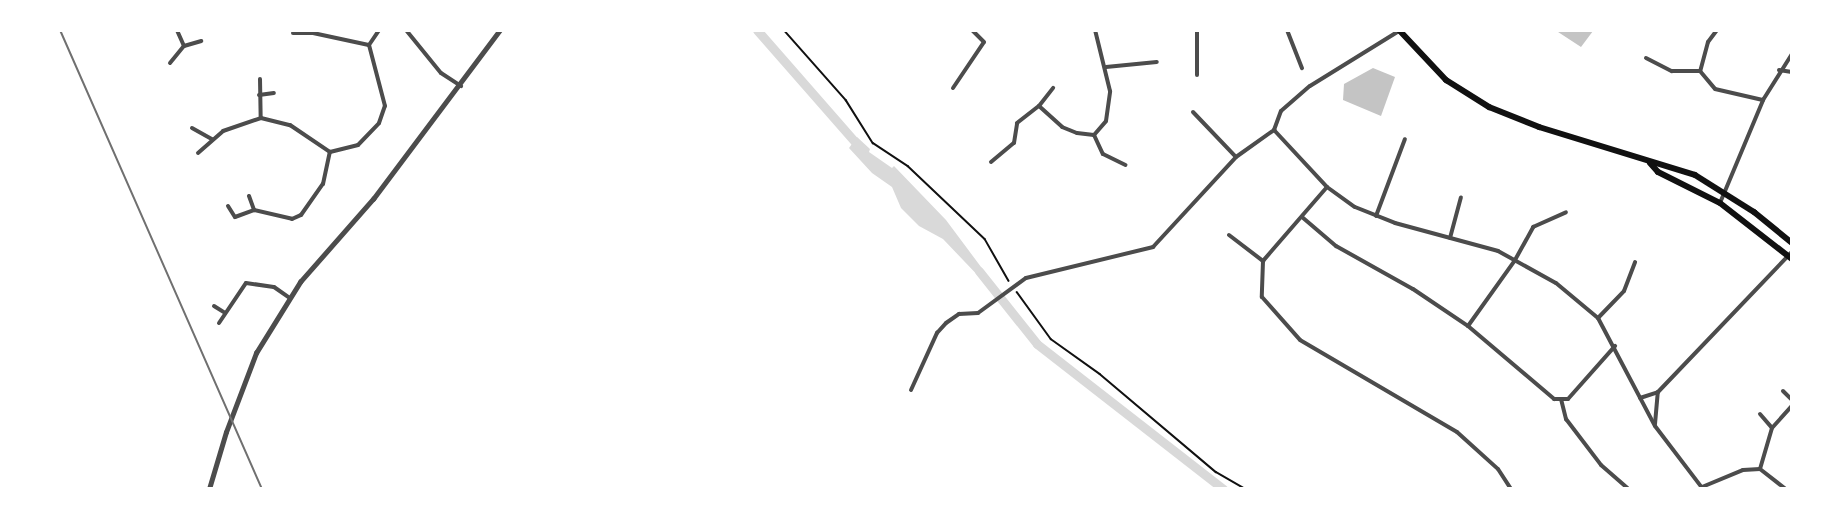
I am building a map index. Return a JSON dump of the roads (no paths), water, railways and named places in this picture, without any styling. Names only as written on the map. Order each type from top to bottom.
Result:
[{"type":"highway","points":[[1399,30],[1446,80],[1490,107],[1650,163],[1674,167],[1726,193],[1792,243]]},
{"type":"highway","points":[[1650,163],[1658,172],[1720,202],[1791,255]]},
{"type":"street","points":[[177,30],[184,46]]},
{"type":"street","points":[[198,153],[223,131],[261,118],[290,125],[330,152],[358,145],[379,123],[385,106],[383,90],[372,66],[369,45],[380,30]]},
{"type":"street","points":[[406,30],[441,73],[461,86]]},
{"type":"street","points":[[209,489],[252,363],[290,298],[317,260],[373,199],[461,86],[500,30]]},
{"type":"street","points":[[953,88],[984,42],[972,30]]},
{"type":"street","points":[[1094,135],[1106,121],[1110,91],[1106,67],[1097,48],[1095,30]]},
{"type":"street","points":[[1197,30],[1197,75]]},
{"type":"street","points":[[1287,30],[1302,68]]},
{"type":"street","points":[[911,390],[937,333],[959,314],[978,313],[1026,278],[1153,247],[1236,157],[1274,130],[1281,111],[1310,86],[1399,30]]},
{"type":"street","points":[[1700,71],[1708,42],[1717,30]]},
{"type":"street","points":[[293,33],[314,31],[369,45]]},
{"type":"street","points":[[170,63],[184,46],[201,41]]},
{"type":"street","points":[[1720,202],[1726,193],[1763,100],[1779,70],[1792,54]]},
{"type":"street","points":[[1646,58],[1672,71],[1700,71]]},
{"type":"street","points":[[1106,67],[1157,62]]},
{"type":"street","points":[[1779,70],[1792,72]]},
{"type":"street","points":[[1700,71],[1715,90],[1763,100]]},
{"type":"street","points":[[260,79],[261,118]]},
{"type":"street","points":[[991,162],[1014,143],[1017,123],[1039,106],[1053,88]]},
{"type":"street","points":[[259,95],[274,93]]},
{"type":"street","points":[[1039,106],[1062,128],[1094,135]]},
{"type":"street","points":[[1194,112],[1236,157]]},
{"type":"street","points":[[192,128],[212,139]]},
{"type":"street","points":[[1274,130],[1327,187],[1355,207],[1376,216],[1498,251],[1556,284],[1598,318],[1615,346],[1654,426],[1702,488],[1743,470],[1760,469],[1786,489]]},
{"type":"street","points":[[1094,135],[1103,154],[1126,165]]},
{"type":"street","points":[[1376,216],[1405,139]]},
{"type":"street","points":[[228,206],[235,217],[254,210],[292,219],[301,215],[323,183],[330,152]]},
{"type":"street","points":[[1327,187],[1263,261],[1262,297],[1300,340],[1457,432],[1498,469],[1511,489]]},
{"type":"street","points":[[249,196],[254,210]]},
{"type":"street","points":[[1450,238],[1461,197]]},
{"type":"street","points":[[1468,326],[1515,260],[1533,227],[1566,212]]},
{"type":"street","points":[[1302,217],[1336,246],[1413,289],[1468,326],[1554,399],[1568,399],[1615,346]]},
{"type":"street","points":[[1229,235],[1263,261]]},
{"type":"street","points":[[1640,398],[1658,392],[1791,255]]},
{"type":"street","points":[[1598,318],[1624,291],[1635,262]]},
{"type":"street","points":[[219,323],[246,283],[274,287],[290,298]]},
{"type":"street","points":[[214,306],[225,313]]},
{"type":"street","points":[[1784,391],[1792,400]]},
{"type":"street","points":[[1654,426],[1658,392]]},
{"type":"street","points":[[1561,399],[1573,428],[1601,465],[1627,488]]},
{"type":"street","points":[[1760,469],[1772,428],[1792,406]]},
{"type":"street","points":[[1760,414],[1772,428]]},
{"type":"waterway","points":[[757,30],[862,150]]},
{"type":"waterway","points":[[979,271],[1037,344],[1223,489]]},
{"type":"railway","points":[[60,30],[262,489]]}]
